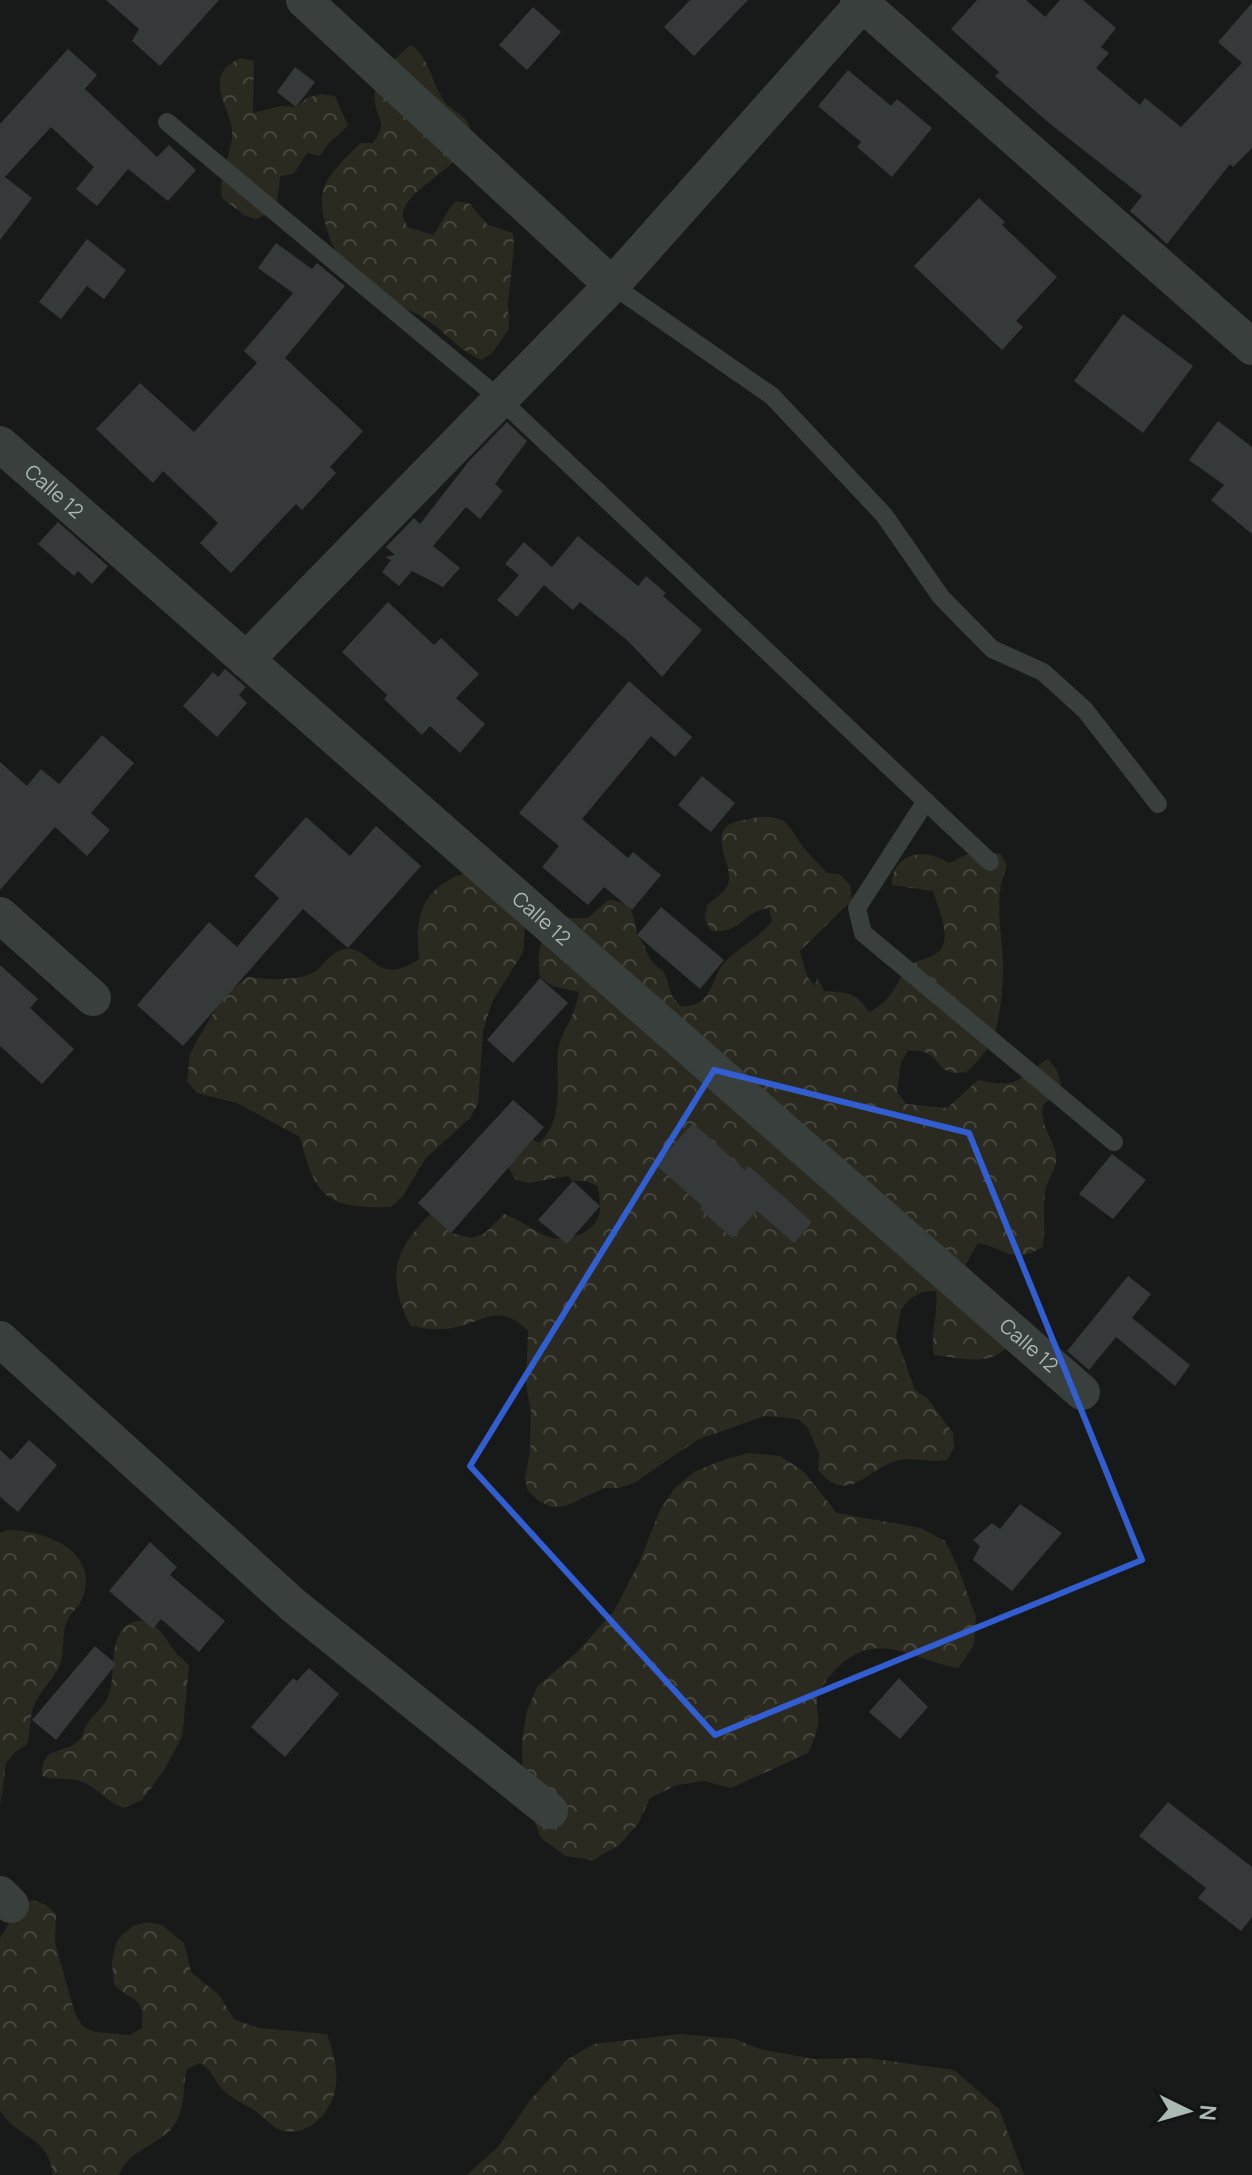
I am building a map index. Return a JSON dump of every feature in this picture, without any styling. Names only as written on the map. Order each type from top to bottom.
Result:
[{"type":"street","points":[[304,0],[612,285]]},
{"type":"street","points":[[246,660],[612,285],[863,1],[1252,347]]},
{"type":"street","name":"Calle 12","points":[[0,444],[1082,1392]]},
{"type":"street","points":[[0,915],[93,998]]},
{"type":"street","points":[[0,1339],[293,1605],[550,1811]]},
{"type":"lane","points":[[167,122],[500,399],[990,862]]},
{"type":"lane","points":[[612,285],[772,396],[884,515],[941,597],[992,649],[1043,672],[1085,710],[1158,804]]},
{"type":"lane","points":[[926,801],[857,908],[863,933],[1114,1142]]},
{"type":"highlighted area","points":[[714,1070],[969,1133],[1142,1560],[715,1735],[470,1466]]},
{"type":"green space","points":[[411,45],[426,62],[445,102],[468,123],[470,136],[465,149],[454,161],[406,204],[403,215],[407,227],[433,235],[456,201],[470,204],[488,225],[513,233],[509,329],[493,352],[482,360],[420,316],[357,283],[340,260],[327,231],[322,203],[325,185],[360,143],[373,143],[378,136],[381,122],[375,102],[377,86],[392,63]]},
{"type":"green space","points":[[240,58],[254,61],[253,113],[281,106],[296,107],[307,98],[321,94],[335,96],[348,126],[320,156],[307,153],[293,174],[280,176],[277,203],[269,213],[256,219],[244,215],[222,198],[222,178],[231,146],[232,129],[220,80],[224,70]]},
{"type":"green space","points":[[757,817],[785,822],[827,873],[840,874],[850,885],[852,900],[800,951],[807,976],[815,986],[817,977],[824,991],[850,994],[860,1000],[869,1012],[884,1002],[911,965],[934,955],[944,942],[944,925],[933,891],[892,885],[898,865],[904,859],[920,854],[949,863],[972,852],[1001,854],[1007,866],[999,903],[1003,982],[993,1038],[967,1072],[947,1071],[928,1053],[908,1051],[901,1062],[897,1092],[906,1104],[947,1108],[978,1080],[1010,1083],[1048,1059],[1057,1070],[1061,1084],[1055,1096],[1043,1104],[1043,1120],[1056,1157],[1045,1192],[1042,1248],[1015,1255],[978,1243],[965,1266],[1012,1340],[997,1355],[978,1360],[934,1355],[936,1291],[923,1292],[911,1298],[901,1309],[896,1337],[915,1390],[927,1398],[953,1433],[954,1448],[947,1460],[896,1461],[857,1482],[838,1485],[818,1470],[819,1454],[808,1428],[798,1419],[765,1416],[697,1440],[634,1483],[619,1488],[604,1488],[566,1506],[552,1507],[528,1491],[525,1478],[530,1451],[531,1412],[526,1385],[528,1331],[502,1316],[445,1329],[411,1326],[398,1292],[399,1258],[411,1236],[438,1209],[448,1218],[451,1233],[472,1238],[485,1233],[504,1214],[555,1239],[576,1236],[590,1229],[600,1210],[598,1186],[586,1181],[573,1181],[568,1176],[529,1183],[516,1180],[502,1158],[527,1136],[539,1143],[554,1121],[559,1046],[579,992],[552,986],[540,977],[541,944],[561,918],[588,918],[608,900],[623,903],[631,910],[637,935],[651,960],[667,978],[673,998],[682,1007],[698,1003],[708,994],[724,963],[772,921],[769,908],[721,931],[711,931],[705,919],[707,905],[729,881],[722,845],[725,829],[734,822]]},
{"type":"green space","points":[[462,874],[475,876],[526,914],[523,952],[492,1002],[483,1031],[478,1104],[470,1118],[425,1159],[403,1196],[391,1207],[338,1202],[319,1186],[300,1137],[237,1103],[197,1093],[187,1081],[190,1054],[224,995],[248,977],[302,977],[316,971],[333,955],[346,949],[355,950],[376,964],[393,970],[419,959],[418,931],[423,907],[437,888]]},
{"type":"green space","points":[[749,1453],[780,1456],[803,1471],[837,1513],[921,1528],[945,1541],[976,1617],[974,1645],[958,1668],[881,1648],[852,1656],[834,1671],[820,1691],[817,1727],[808,1753],[731,1788],[704,1781],[676,1785],[650,1798],[638,1824],[619,1845],[593,1860],[566,1856],[541,1838],[523,1791],[522,1738],[527,1711],[537,1687],[577,1652],[614,1611],[639,1563],[660,1510],[674,1489],[694,1472]]},
{"type":"green space","points":[[7,1530],[37,1534],[66,1546],[84,1568],[86,1582],[81,1602],[69,1616],[66,1625],[59,1667],[33,1708],[27,1744],[6,1763],[0,1806],[0,1533]]},
{"type":"green space","points":[[142,1621],[158,1629],[189,1666],[182,1737],[164,1770],[142,1800],[123,1808],[80,1781],[42,1776],[43,1766],[49,1755],[79,1740],[87,1724],[104,1704],[111,1687],[117,1640],[122,1630]]},
{"type":"green space","points":[[33,1900],[46,1905],[56,1914],[55,1943],[75,2014],[83,2027],[95,2032],[130,2035],[142,2028],[139,2004],[114,1984],[112,1963],[116,1943],[133,1926],[148,1922],[162,1925],[184,1943],[191,1972],[219,1995],[234,2019],[258,2028],[327,2034],[335,2064],[336,2083],[326,2111],[316,2122],[302,2130],[280,2130],[226,2093],[207,2068],[199,2063],[186,2070],[177,2120],[164,2135],[131,2158],[119,2175],[53,2175],[45,2152],[14,2127],[0,2110],[0,1938],[20,1905]]},
{"type":"green space","points":[[680,2034],[735,2039],[760,2049],[813,2059],[868,2058],[954,2070],[999,2109],[1024,2175],[467,2175],[498,2147],[531,2099],[568,2059],[594,2044]]},
{"type":"building","points":[[106,0],[219,0],[160,66],[132,41],[139,29]]},
{"type":"building","points":[[690,0],[748,0],[694,56],[664,27]]},
{"type":"building","points":[[977,0],[1026,0],[1045,17],[1060,0],[1083,0],[1116,28],[1101,47],[1109,53],[1096,68],[1140,105],[1145,98],[1181,127],[1242,63],[1218,42],[1252,3],[1252,148],[1233,167],[1230,164],[1167,244],[1130,211],[1142,196],[995,76],[999,72],[951,29]]},
{"type":"building","points":[[533,7],[561,32],[527,70],[499,45]]},
{"type":"building","points":[[68,49],[97,75],[85,89],[157,157],[169,145],[196,170],[168,201],[128,169],[97,206],[76,189],[94,167],[51,127],[5,177],[32,198],[0,240],[0,124]]},
{"type":"building","points":[[295,67],[315,82],[296,107],[277,92]]},
{"type":"building","points":[[848,70],[891,106],[897,99],[932,128],[892,177],[857,147],[861,142],[818,106]]},
{"type":"building","points":[[979,198],[1005,222],[1002,225],[1057,277],[1016,321],[1023,327],[1002,350],[914,266]]},
{"type":"building","points":[[87,239],[126,270],[104,299],[87,286],[61,319],[39,302]]},
{"type":"building","points":[[276,243],[312,269],[317,263],[345,286],[285,358],[363,431],[330,467],[336,473],[302,510],[296,504],[231,573],[200,543],[218,523],[163,471],[153,483],[96,429],[140,383],[194,432],[257,363],[244,351],[293,293],[258,268]]},
{"type":"building","points":[[1123,314],[1193,366],[1143,433],[1074,381]]},
{"type":"building","points":[[1218,421],[1252,447],[1252,534],[1211,500],[1224,485],[1189,460]]},
{"type":"building","points":[[507,422],[527,441],[495,484],[503,491],[480,519],[466,507],[433,546],[460,568],[443,587],[412,571],[399,586],[382,572],[391,560],[385,557],[395,555],[386,547],[414,518],[420,524],[469,461]]},
{"type":"building","points":[[58,522],[108,566],[92,584],[78,571],[74,576],[38,544]]},
{"type":"building","points":[[578,536],[638,586],[646,576],[666,593],[663,596],[702,630],[662,677],[628,641],[580,602],[573,610],[544,585],[517,617],[497,600],[519,575],[505,564],[524,542],[552,567]]},
{"type":"building","points":[[388,602],[434,645],[441,638],[479,674],[456,698],[485,724],[460,753],[430,726],[422,735],[384,699],[387,695],[342,652]]},
{"type":"building","points":[[225,669],[246,687],[239,695],[247,703],[217,737],[183,706],[213,672],[218,677]]},
{"type":"building","points":[[629,681],[692,737],[675,757],[651,736],[582,819],[628,858],[633,852],[661,875],[632,910],[604,887],[588,905],[542,867],[559,846],[519,813]]},
{"type":"building","points":[[102,735],[134,763],[91,813],[110,830],[87,856],[55,827],[0,890],[0,762],[27,786],[41,769],[59,784]]},
{"type":"building","points":[[702,776],[735,803],[711,832],[678,805]]},
{"type":"building","points":[[306,817],[350,856],[376,826],[421,866],[348,948],[303,909],[183,1046],[137,1005],[209,922],[237,947],[279,898],[254,876]]},
{"type":"building","points":[[661,907],[724,960],[700,989],[637,935]]},
{"type":"building","points":[[0,965],[38,999],[30,1008],[74,1049],[42,1084],[0,1046]]},
{"type":"building","points":[[540,978],[568,1003],[513,1063],[487,1040]]},
{"type":"building","points":[[513,1100],[544,1127],[451,1233],[418,1203]]},
{"type":"building","points":[[693,1123],[745,1170],[749,1166],[812,1222],[794,1243],[757,1211],[732,1238],[656,1165]]},
{"type":"building","points":[[1112,1154],[1146,1180],[1113,1219],[1079,1194]]},
{"type":"building","points":[[573,1181],[600,1206],[567,1244],[538,1220]]},
{"type":"building","points":[[1128,1276],[1151,1294],[1132,1318],[1190,1365],[1175,1386],[1116,1337],[1089,1370],[1067,1351]]},
{"type":"building","points":[[29,1440],[57,1465],[18,1512],[0,1497],[0,1450],[11,1460]]},
{"type":"building","points":[[1020,1504],[1062,1533],[1012,1591],[973,1560],[980,1546],[973,1540],[992,1523],[1000,1529]]},
{"type":"building","points":[[150,1542],[177,1567],[170,1575],[225,1621],[199,1652],[161,1619],[153,1629],[109,1591]]},
{"type":"building","points":[[95,1646],[116,1664],[56,1740],[32,1720]]},
{"type":"building","points":[[309,1668],[339,1694],[285,1757],[251,1727],[293,1678],[297,1681]]},
{"type":"building","points":[[899,1678],[928,1707],[900,1739],[869,1712]]},
{"type":"building","points":[[1168,1802],[1252,1867],[1252,1917],[1241,1931],[1198,1898],[1206,1888],[1139,1836]]}]
